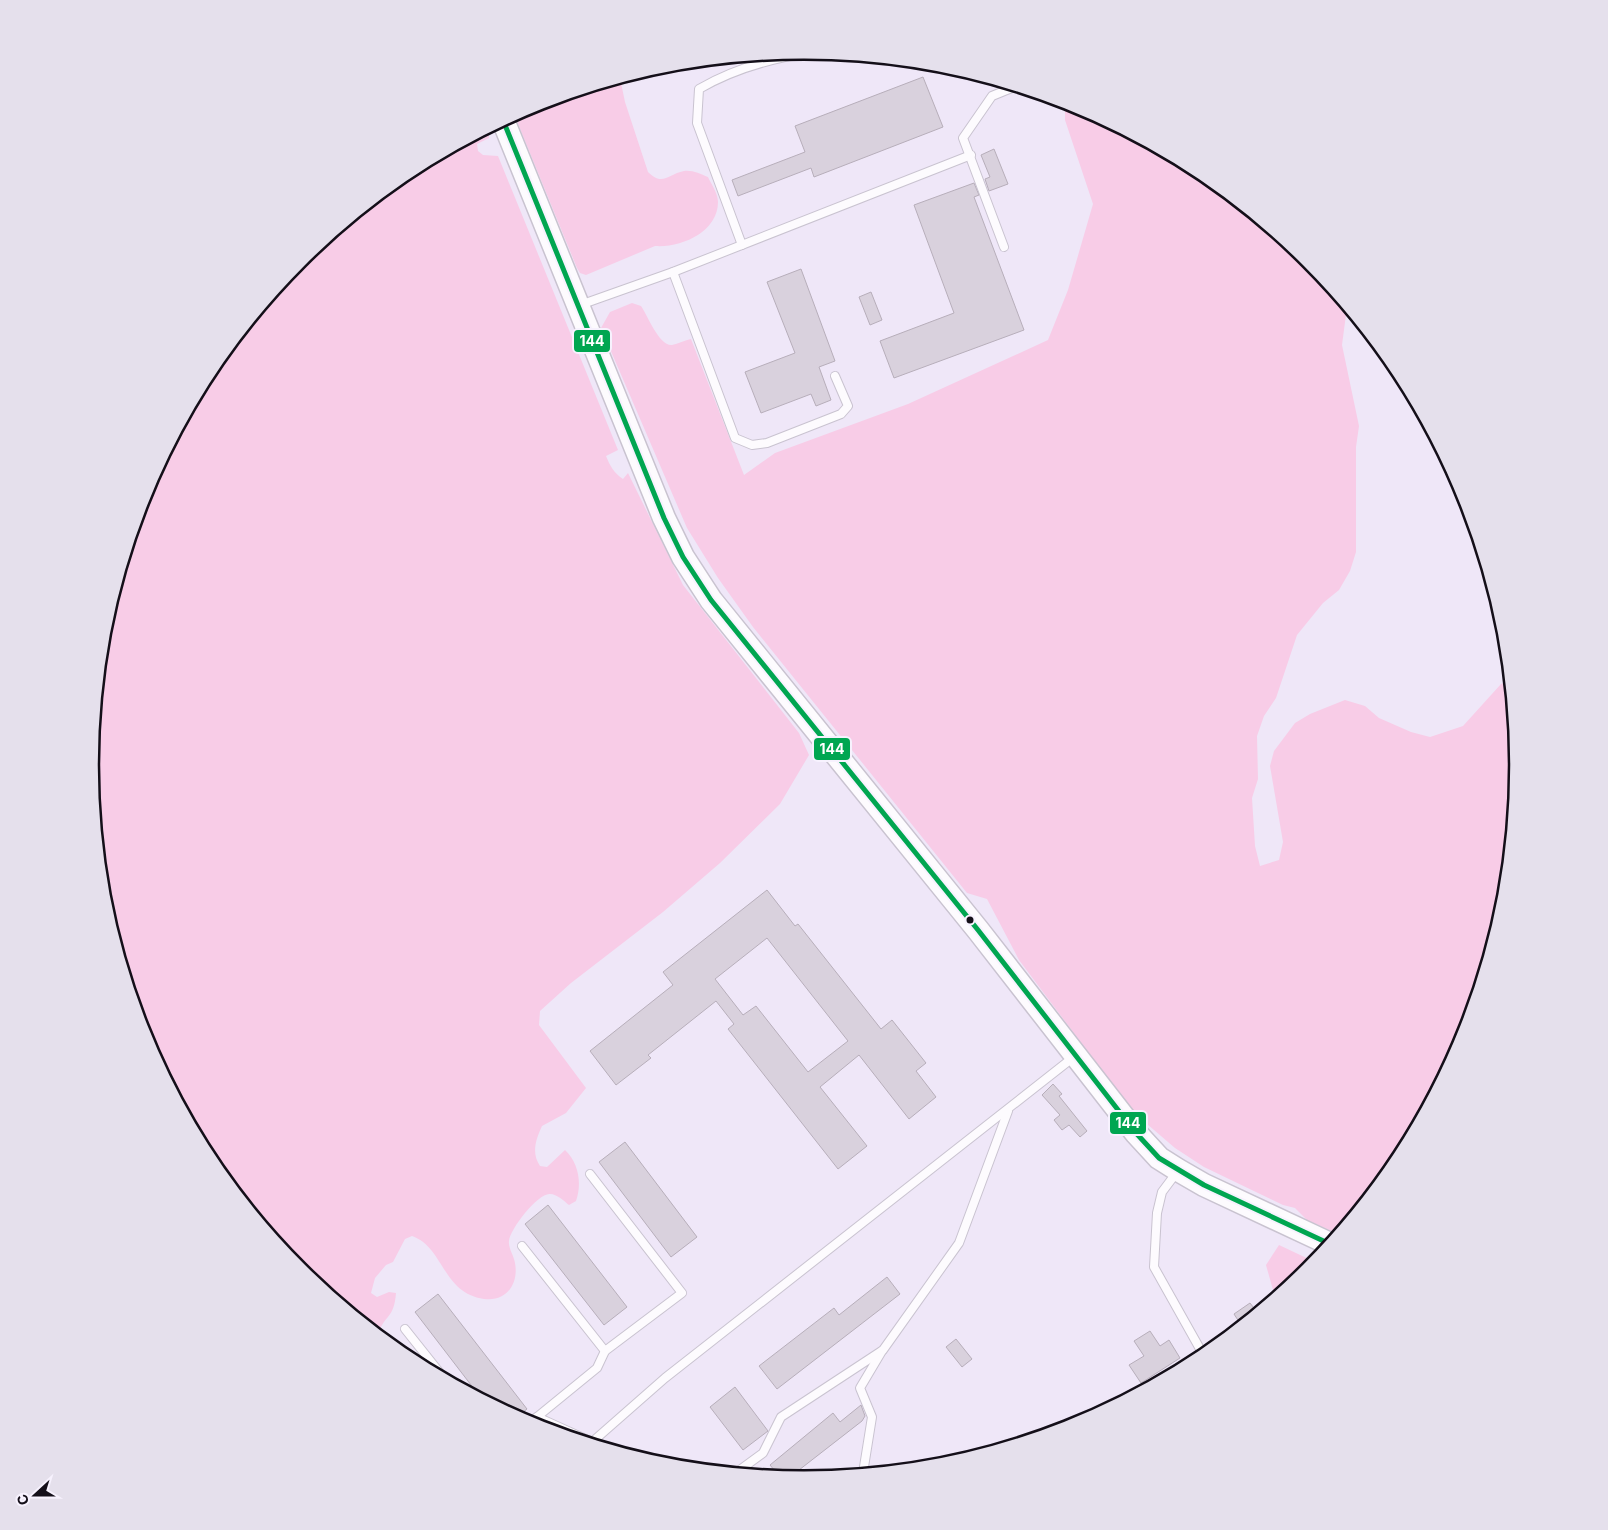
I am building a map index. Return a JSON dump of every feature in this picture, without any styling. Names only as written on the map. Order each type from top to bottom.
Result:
[{"type":"main road","points":[[506,127],[664,518],[683,557],[711,600],[1076,1055],[1136,1133],[1159,1158],[1204,1185],[1324,1241]]},
{"type":"lane","points":[[742,245],[697,122],[699,89],[722,75],[760,62]]},
{"type":"lane","points":[[1004,247],[971,155],[963,138],[992,96],[1006,90]]},
{"type":"lane","points":[[578,305],[673,272],[971,155]]},
{"type":"lane","points":[[673,272],[734,438],[752,445],[768,443],[841,414],[848,406],[835,376]]},
{"type":"lane","points":[[595,1438],[665,1378],[1076,1055]]},
{"type":"lane","points":[[863,1467],[872,1417],[860,1388],[883,1350],[959,1243],[1009,1109]]},
{"type":"lane","points":[[1178,1170],[1162,1192],[1157,1213],[1154,1267],[1200,1348]]},
{"type":"lane","points":[[545,1420],[538,1417],[597,1368],[605,1351],[682,1292],[590,1174]]},
{"type":"lane","points":[[522,1246],[605,1351]]},
{"type":"lane","points":[[405,1329],[433,1365]]},
{"type":"lane","points":[[744,1467],[763,1453],[781,1417],[883,1350]]},
{"type":"shaded area","points":[[621,84],[625,102],[648,172],[658,179],[684,171],[696,172],[708,177],[718,199],[716,213],[712,222],[705,230],[686,241],[665,246],[655,246],[586,275],[580,273],[517,122],[577,97]]},
{"type":"shaded area","points":[[1065,110],[1116,133],[1156,154],[1196,179],[1269,235],[1303,266],[1346,315],[1342,345],[1359,426],[1356,447],[1356,552],[1350,571],[1339,590],[1323,603],[1297,635],[1276,698],[1264,716],[1257,736],[1258,779],[1252,798],[1255,846],[1260,866],[1279,860],[1283,842],[1270,766],[1274,751],[1295,723],[1310,714],[1345,700],[1365,706],[1379,718],[1411,732],[1430,737],[1463,726],[1504,683],[1509,765],[1503,857],[1485,947],[1472,992],[1436,1077],[1415,1118],[1390,1157],[1333,1232],[1307,1220],[1295,1208],[1283,1205],[1204,1167],[1175,1148],[1133,1112],[1019,960],[987,899],[967,893],[753,627],[718,578],[687,528],[601,328],[610,312],[632,303],[641,306],[658,336],[667,344],[672,345],[691,339],[744,475],[775,453],[908,404],[1048,340],[1068,290],[1093,204],[1065,120]]},
{"type":"shaded area","points":[[489,135],[489,138],[477,144],[478,151],[483,155],[498,156],[618,450],[606,456],[609,463],[623,479],[628,473],[683,585],[799,733],[809,755],[780,804],[720,863],[663,912],[571,983],[540,1011],[539,1025],[586,1088],[566,1113],[542,1126],[536,1141],[535,1151],[540,1166],[547,1167],[565,1150],[570,1155],[576,1167],[579,1181],[576,1201],[569,1205],[558,1196],[553,1194],[545,1195],[525,1213],[514,1228],[509,1241],[516,1271],[515,1278],[509,1290],[499,1298],[484,1299],[470,1295],[451,1279],[431,1250],[423,1242],[412,1236],[405,1239],[393,1262],[386,1265],[375,1278],[371,1293],[377,1297],[389,1292],[396,1293],[393,1308],[381,1328],[339,1295],[305,1264],[245,1194],[218,1157],[193,1117],[153,1035],[136,992],[123,947],[105,857],[99,765],[105,673],[123,583],[136,538],[172,453],[193,412],[218,373],[274,300],[305,266],[339,235],[412,179],[452,154]]},
{"type":"shaded area","points":[[1279,1245],[1308,1259],[1273,1291],[1266,1265]]},
{"type":"building","points":[[923,77],[943,127],[814,177],[811,168],[738,196],[732,180],[805,152],[795,126]]},
{"type":"building","points":[[994,149],[1008,184],[989,191],[985,179],[990,177],[981,155]]},
{"type":"building","points":[[974,183],[979,195],[974,197],[1024,330],[894,378],[880,341],[954,313],[914,205]]},
{"type":"building","points":[[801,269],[835,361],[819,367],[831,400],[816,406],[811,394],[761,413],[745,372],[795,353],[767,282]]},
{"type":"building","points":[[871,292],[882,320],[870,325],[859,297]]},
{"type":"building","points":[[767,890],[795,926],[798,924],[881,1029],[892,1020],[926,1063],[916,1071],[936,1097],[909,1119],[859,1055],[820,1087],[867,1146],[838,1169],[728,1029],[734,1024],[716,1001],[648,1055],[651,1058],[616,1085],[590,1051],[673,985],[663,972]],"holes":[[[767,938],[848,1041],[808,1072],[756,1006],[743,1015],[715,979]]]},
{"type":"building","points":[[1053,1084],[1062,1094],[1059,1096],[1087,1131],[1080,1137],[1069,1125],[1062,1130],[1054,1120],[1060,1115],[1042,1095]]},
{"type":"building","points":[[625,1142],[697,1237],[671,1257],[599,1162]]},
{"type":"building","points":[[548,1205],[627,1307],[604,1325],[525,1224]]},
{"type":"building","points":[[887,1277],[900,1294],[777,1389],[759,1366],[834,1308],[839,1315]]},
{"type":"building","points":[[438,1294],[527,1409],[524,1411],[473,1387],[415,1312]]},
{"type":"building","points":[[1250,1303],[1253,1307],[1238,1320],[1234,1314]]},
{"type":"building","points":[[1150,1331],[1160,1346],[1169,1340],[1180,1358],[1141,1383],[1129,1365],[1144,1356],[1134,1341]]},
{"type":"building","points":[[956,1339],[972,1359],[962,1367],[946,1347]]},
{"type":"building","points":[[735,1387],[768,1431],[743,1450],[710,1407]]},
{"type":"building","points":[[861,1405],[865,1416],[862,1421],[799,1470],[773,1469],[770,1465],[833,1413],[840,1422]]},
{"type":"transit line","name":"144","points":[[506,127],[664,518],[683,557],[711,600],[978,930],[1136,1133],[1159,1158],[1204,1185],[1324,1241]]}]
